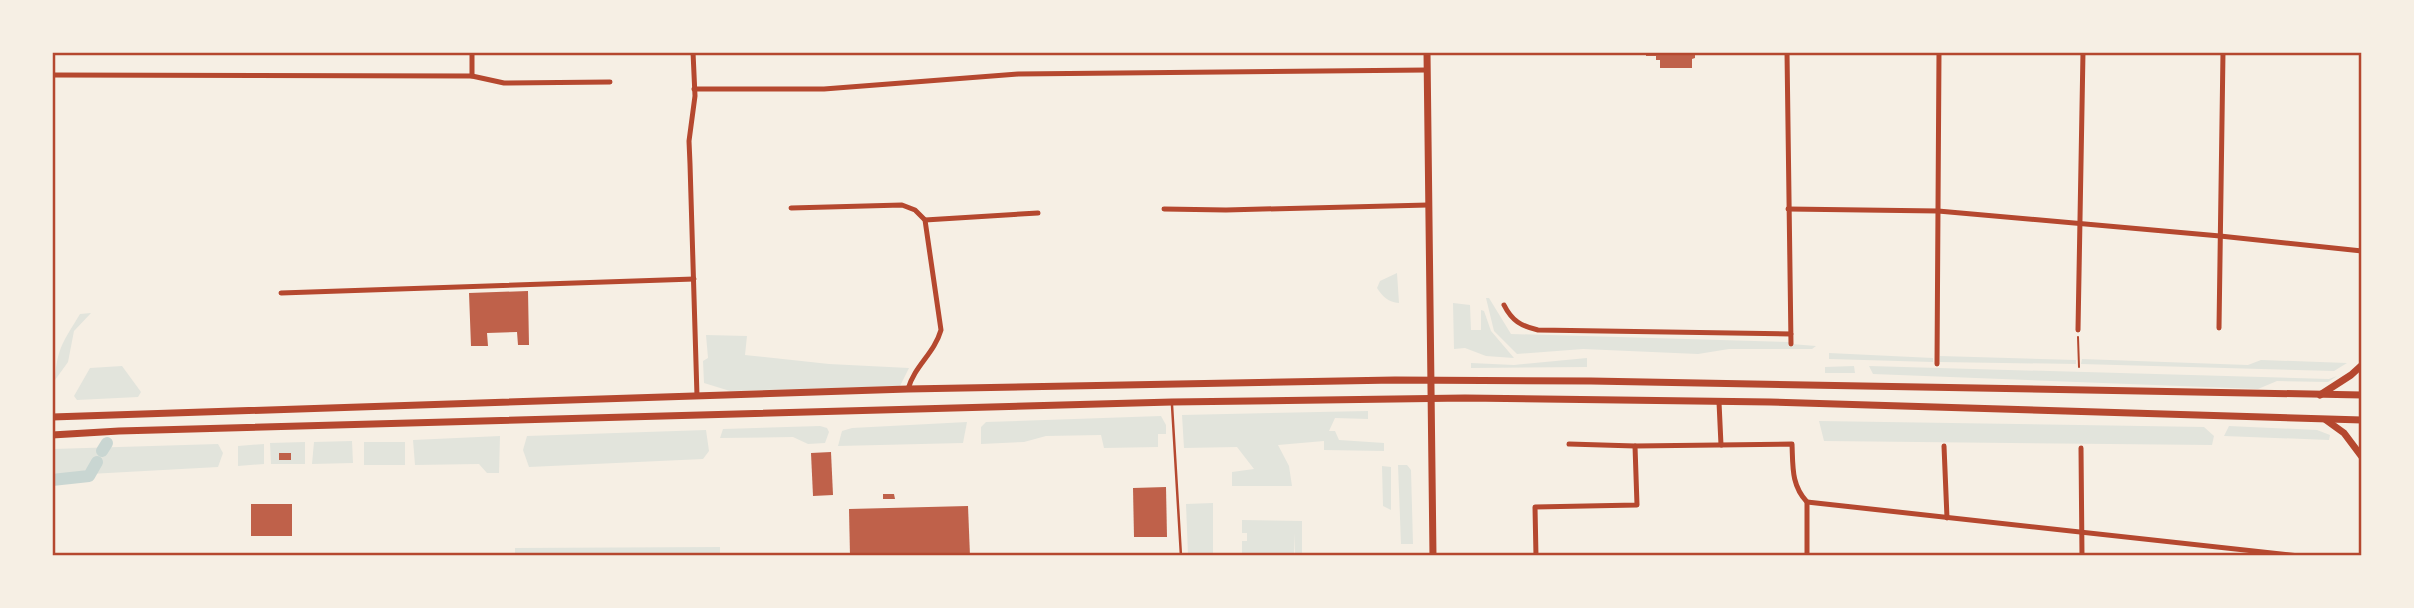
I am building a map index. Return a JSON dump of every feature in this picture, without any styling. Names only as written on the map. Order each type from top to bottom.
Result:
[{"type":"main road","points":[[1427,52],[1433,555]]},
{"type":"main road","points":[[2320,395],[2351,375],[2361,365]]},
{"type":"main road","points":[[52,417],[908,389],[1430,379],[2361,395]]},
{"type":"main road","points":[[52,435],[1172,402],[1430,399],[1719,402],[2361,421]]},
{"type":"main road","points":[[2325,420],[2354,443],[2361,457]]},
{"type":"street","points":[[472,52],[472,76]]},
{"type":"street","points":[[694,52],[690,153],[697,396]]},
{"type":"street","points":[[1787,52],[1791,344]]},
{"type":"street","points":[[1937,364],[1939,52]]},
{"type":"street","points":[[2078,330],[2083,52]]},
{"type":"street","points":[[2219,328],[2223,52]]},
{"type":"street","points":[[694,89],[824,89],[1018,74],[1427,70]]},
{"type":"street","points":[[52,75],[472,76],[504,83],[610,82]]},
{"type":"street","points":[[791,208],[902,205],[915,210],[925,220],[940,330],[937,345],[912,375],[908,389]]},
{"type":"street","points":[[1164,209],[1428,205]]},
{"type":"street","points":[[1788,209],[1938,211],[2361,251]]},
{"type":"street","points":[[925,220],[1038,213]]},
{"type":"street","points":[[281,293],[694,279]]},
{"type":"street","points":[[1504,305],[1510,317],[1517,323],[1538,330],[1791,334]]},
{"type":"street","points":[[1719,402],[1721,445]]},
{"type":"street","points":[[1569,444],[1792,444],[1794,479],[1800,494],[1807,502],[1807,555]]},
{"type":"street","points":[[1536,555],[1535,507],[1637,505],[1635,446]]},
{"type":"street","points":[[1944,446],[1947,518]]},
{"type":"street","points":[[2081,448],[2082,555]]},
{"type":"street","points":[[1807,502],[2082,534],[2299,555]]},
{"type":"lane","points":[[1172,402],[1181,555]]},
{"type":"path","points":[[2078,330],[2079,367]]},
{"type":"shaded area","points":[[1397,273],[1399,303],[1386,298],[1377,288],[1380,281]]},
{"type":"shaded area","points":[[1486,298],[1489,298],[1511,334],[1791,342],[1816,346],[1812,349],[1729,349],[1698,354],[1583,349],[1517,354],[1494,331]]},
{"type":"shaded area","points":[[1453,303],[1470,305],[1471,330],[1481,330],[1481,310],[1484,311],[1491,331],[1514,358],[1486,356],[1465,348],[1454,349]]},
{"type":"shaded area","points":[[91,313],[74,331],[68,362],[55,380],[57,360],[66,338],[80,314]]},
{"type":"shaded area","points":[[706,335],[747,336],[745,355],[829,364],[909,368],[900,386],[730,391],[704,383],[703,361],[708,358]]},
{"type":"shaded area","points":[[1829,353],[1933,358],[1933,362],[1829,359]]},
{"type":"shaded area","points":[[1940,356],[2076,360],[2076,364],[1940,362]]},
{"type":"shaded area","points":[[1587,358],[1587,367],[1471,368],[1471,363],[1514,365]]},
{"type":"shaded area","points":[[2082,359],[2248,365],[2261,360],[2347,363],[2334,371],[2081,364]]},
{"type":"shaded area","points":[[122,366],[141,392],[138,397],[77,400],[74,396],[90,368]]},
{"type":"shaded area","points":[[1854,366],[1855,373],[1825,373],[1825,367]]},
{"type":"shaded area","points":[[1869,366],[2329,379],[2337,376],[2328,382],[2277,381],[2258,389],[1873,374]]},
{"type":"shaded area","points":[[55,380],[55,402],[53,402],[53,381]]},
{"type":"shaded area","points":[[1368,411],[1368,419],[1335,418],[1329,431],[1335,431],[1339,440],[1384,443],[1384,451],[1324,450],[1324,441],[1278,445],[1289,466],[1292,486],[1232,486],[1232,472],[1254,469],[1237,447],[1184,448],[1182,415]]},
{"type":"shaded area","points":[[1161,416],[1166,425],[1166,434],[1158,434],[1158,447],[1104,448],[1101,435],[1046,436],[1024,442],[981,444],[981,427],[986,422]]},
{"type":"shaded area","points":[[1819,421],[2204,427],[2214,436],[2212,445],[1824,441]]},
{"type":"shaded area","points":[[967,422],[963,443],[838,446],[842,431],[852,428]]},
{"type":"shaded area","points":[[2229,426],[2317,430],[2330,435],[2329,440],[2224,436]]},
{"type":"shaded area","points":[[827,428],[829,432],[825,443],[808,444],[793,437],[720,438],[723,429]]},
{"type":"shaded area","points":[[706,430],[709,451],[703,459],[529,467],[523,450],[527,436]]},
{"type":"shaded area","points":[[500,436],[499,473],[487,473],[479,464],[415,465],[413,440]]},
{"type":"shaded area","points":[[352,441],[353,463],[312,464],[314,442]]},
{"type":"shaded area","points":[[305,442],[305,464],[271,464],[270,443]]},
{"type":"shaded area","points":[[364,442],[405,442],[405,465],[364,465]]},
{"type":"shaded area","points":[[218,444],[223,453],[218,467],[53,476],[53,449]]},
{"type":"shaded area","points":[[264,444],[264,464],[238,466],[238,446]]},
{"type":"shaded area","points":[[1398,465],[1407,465],[1411,470],[1413,544],[1401,544]]},
{"type":"shaded area","points":[[1382,466],[1391,467],[1391,510],[1383,506]]},
{"type":"shaded area","points":[[1213,503],[1213,555],[1188,555],[1186,504]]},
{"type":"shaded area","points":[[1242,520],[1302,521],[1302,555],[1295,555],[1295,533],[1294,555],[1242,555],[1242,541],[1247,541],[1247,533],[1242,533]]},
{"type":"shaded area","points":[[720,547],[720,555],[515,555],[515,548]]},
{"type":"building","points":[[1646,52],[1695,52],[1695,58],[1692,59],[1692,68],[1660,68],[1660,60],[1656,60],[1656,56],[1646,56]]},
{"type":"building","points":[[528,291],[529,345],[518,345],[517,332],[487,333],[488,346],[471,346],[469,293]]},
{"type":"building","points":[[831,452],[833,495],[813,496],[811,453]]},
{"type":"building","points":[[279,453],[291,453],[291,460],[279,460]]},
{"type":"building","points":[[1166,487],[1167,537],[1134,537],[1133,488]]},
{"type":"building","points":[[883,494],[894,494],[895,499],[883,499]]},
{"type":"building","points":[[251,504],[292,504],[292,536],[251,536]]},
{"type":"building","points":[[968,506],[970,556],[850,556],[849,509]]},
{"type":"waterway","points":[[102,451],[107,443]]},
{"type":"waterway","points":[[52,480],[89,476],[97,462]]}]
